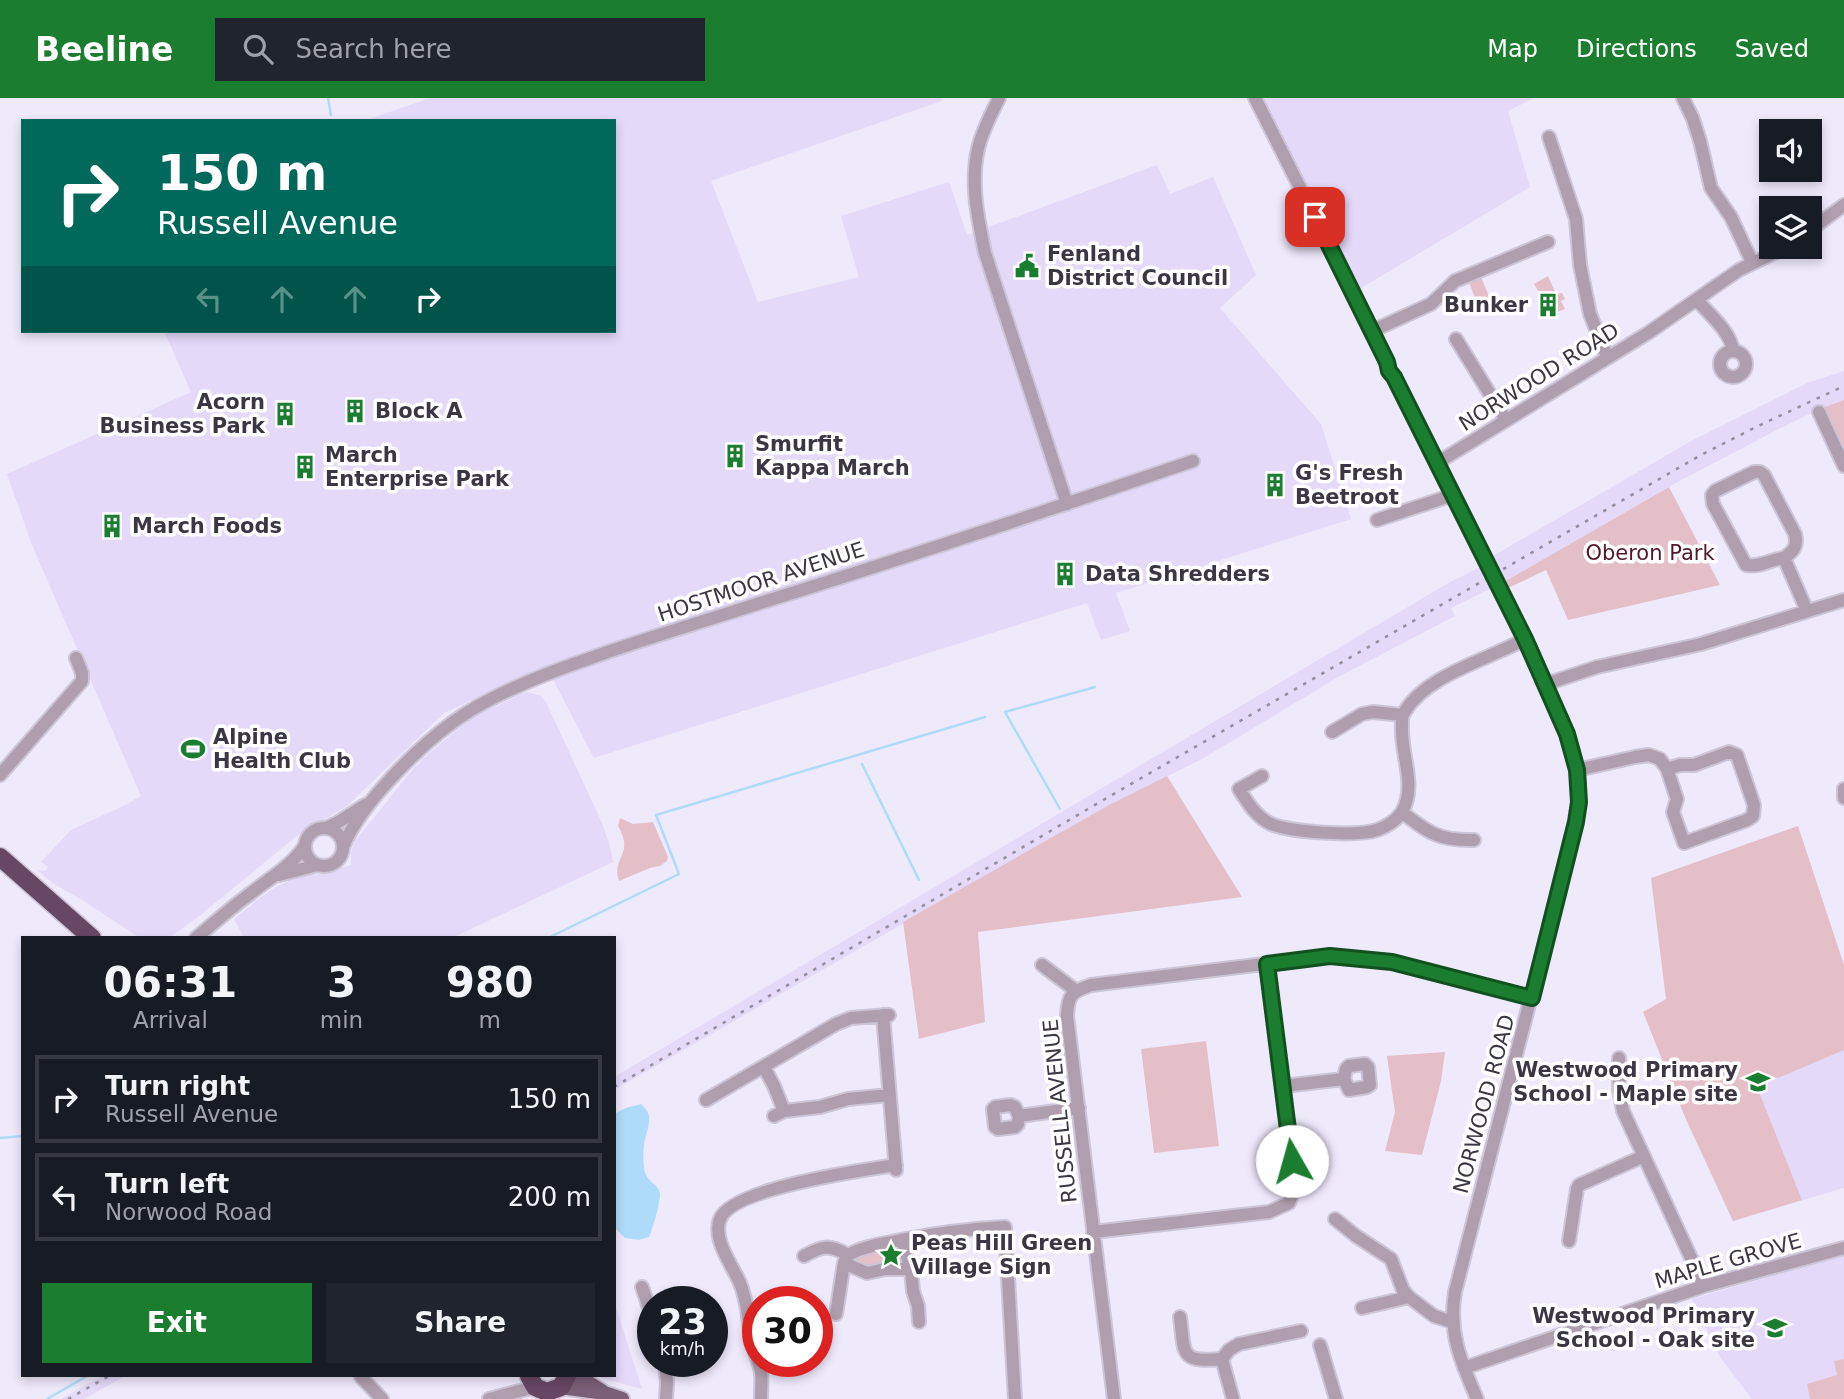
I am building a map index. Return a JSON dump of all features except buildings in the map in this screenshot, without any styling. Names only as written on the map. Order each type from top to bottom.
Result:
[{"type":"highway","points":[[0,857],[91,936]]},
{"type":"main road","points":[[580,1377],[604,1393]]},
{"type":"main road","points":[[546,1387],[604,1393],[622,1399]]},
{"type":"street","points":[[999,98],[978,149],[974,178],[976,213],[985,253],[1067,504]]},
{"type":"street","points":[[1255,98],[1437,463]]},
{"type":"street","points":[[1683,98],[1700,141],[1711,188],[1731,217],[1752,262]]},
{"type":"street","points":[[1549,136],[1576,219],[1580,265],[1590,314],[1607,357]]},
{"type":"street","points":[[1822,221],[1844,205]]},
{"type":"street","points":[[1372,331],[1431,304],[1455,281],[1548,242]]},
{"type":"street","name":"NORWOOD ROAD","points":[[1477,1399],[1456,1343],[1452,1307],[1532,998],[1579,802],[1577,770],[1567,734],[1525,639],[1437,463],[1648,333],[1759,259]]},
{"type":"street","points":[[1697,300],[1728,337],[1733,351]]},
{"type":"street","points":[[1456,340],[1506,420]]},
{"type":"street","points":[[1819,412],[1844,466]]},
{"type":"street","name":"HOSTMOOR AVENUE","points":[[343,847],[373,800],[410,759],[458,719],[541,675],[1193,461]]},
{"type":"street","points":[[1754,472],[1764,475],[1797,542],[1796,547],[1784,558],[1776,558],[1756,566],[1746,565],[1713,504],[1712,495],[1715,491],[1754,472]]},
{"type":"street","points":[[1377,520],[1453,495]]},
{"type":"street","points":[[1784,558],[1807,611]]},
{"type":"street","points":[[1546,684],[1597,667],[1701,644],[1844,600]]},
{"type":"street","points":[[1262,776],[1239,789],[1253,810],[1271,824],[1342,834],[1385,827],[1402,812],[1407,795],[1409,779],[1403,752],[1402,715],[1433,682],[1525,639]]},
{"type":"street","points":[[0,775],[82,681],[82,673],[76,659]]},
{"type":"street","points":[[1332,732],[1362,714],[1373,712],[1402,715]]},
{"type":"street","points":[[1577,770],[1649,755],[1660,759],[1667,769],[1677,799],[1673,812],[1684,843],[1753,816],[1754,805],[1737,755],[1729,752],[1694,765],[1667,769]]},
{"type":"street","points":[[1844,789],[1844,798]]},
{"type":"street","name":"HOSTMOOR AVENUE","points":[[326,828],[373,800]]},
{"type":"street","points":[[1402,812],[1423,830],[1441,838],[1474,839]]},
{"type":"street","points":[[198,936],[293,862],[313,831],[326,828],[338,834],[343,847],[340,857],[332,864],[317,865],[276,876]]},
{"type":"street","points":[[304,847],[309,860],[317,865]]},
{"type":"street","name":"RUSSELL AVENUE","points":[[1114,1399],[1067,1016],[1068,1001],[1076,990],[1091,985],[1330,956],[1392,962],[1532,998]]},
{"type":"street","points":[[1093,1232],[1269,1212],[1289,1203],[1295,1186],[1267,964]]},
{"type":"street","points":[[1042,965],[1076,990]]},
{"type":"street","points":[[706,1100],[836,1024],[851,1018],[886,1015],[889,1095],[896,1167],[807,1180],[738,1202],[726,1210],[719,1220],[722,1250],[740,1284],[746,1303],[761,1372],[761,1399]]},
{"type":"street","points":[[1619,1058],[1619,1089],[1623,1111],[1704,1286]]},
{"type":"street","points":[[764,1067],[775,1086],[779,1114],[848,1099],[889,1095]]},
{"type":"street","points":[[1283,1086],[1344,1079]]},
{"type":"street","points":[[1019,1116],[1079,1108]]},
{"type":"street","points":[[1569,1241],[1579,1185],[1644,1156]]},
{"type":"street","points":[[1335,1219],[1391,1259],[1403,1290],[1409,1297],[1434,1316],[1452,1322]]},
{"type":"street","points":[[836,1314],[846,1259],[856,1251],[964,1229],[1005,1227],[1015,1399]]},
{"type":"street","points":[[902,1240],[911,1269],[919,1322]]},
{"type":"street","points":[[804,1256],[826,1247],[836,1248],[846,1259],[867,1273],[885,1269],[911,1269]]},
{"type":"street","name":"MAPLE GROVE","points":[[1464,1368],[1704,1286],[1844,1248]]},
{"type":"street","points":[[1363,1308],[1409,1297]]},
{"type":"street","points":[[1180,1317],[1184,1347],[1190,1358],[1200,1361],[1222,1359],[1229,1350],[1239,1344],[1301,1331]]},
{"type":"street","points":[[1320,1345],[1336,1399]]},
{"type":"street","points":[[1222,1359],[1233,1399]]},
{"type":"street","points":[[361,1377],[382,1399]]},
{"type":"street","points":[[666,1377],[666,1399]]},
{"type":"street","points":[[489,1399],[546,1387]]},
{"type":"shaded area","points":[[430,98],[941,98],[942,101],[711,181],[758,302],[859,277],[841,216],[949,182],[967,235],[1157,165],[1170,194],[1213,177],[1256,275],[1220,308],[1321,424],[1351,519],[1116,593],[1130,631],[1101,640],[1087,603],[594,758],[546,666],[444,713],[347,806],[298,835],[172,936],[137,936],[54,884],[37,870],[45,871],[48,867],[41,862],[71,830],[141,796],[32,545],[7,474],[191,392],[165,333],[616,333],[616,119],[370,119]]},
{"type":"shaded area","points":[[1254,98],[1534,98],[1508,111],[1530,187],[1353,293]]},
{"type":"shaded area","points":[[1844,371],[1844,400],[1775,431],[1672,485],[1504,582],[1451,608],[1455,616],[1340,676],[1202,759],[1109,805],[616,1089],[616,1076],[1450,582],[1495,560],[1493,556],[1693,440],[1807,383]]},
{"type":"shaded area","points":[[528,692],[541,696],[546,702],[602,823],[613,862],[456,936],[243,936],[234,919],[276,887],[306,873],[316,875],[351,865],[355,841],[413,769],[474,717]]},
{"type":"shaded area","name":"Westwood Primary School - Maple site","points":[[1764,1003],[1844,1019],[1844,1188],[1733,1221],[1685,1117],[1657,1047]]},
{"type":"shaded area","name":"Westwood Primary School - Oak site","points":[[1844,1255],[1844,1399],[1752,1399],[1720,1357],[1692,1299]]},
{"type":"shaded area","points":[[616,1307],[637,1377],[642,1389],[599,1377],[616,1377]]},
{"type":"shaded area","points":[[100,1377],[123,1377],[84,1399],[61,1399]]},
{"type":"green space","points":[[1548,276],[1556,294],[1562,293],[1565,299],[1561,301],[1565,309],[1552,314],[1549,309],[1551,307],[1534,284]]},
{"type":"green space","points":[[1481,277],[1491,301],[1478,306],[1469,282]]},
{"type":"green space","points":[[1844,400],[1844,454],[1822,408]]},
{"type":"green space","name":"Oberon Park","points":[[1669,487],[1720,585],[1568,620],[1546,570],[1508,588],[1504,582]]},
{"type":"green space","points":[[1167,776],[1242,897],[978,932],[985,1022],[919,1039],[903,922],[1109,805]]},
{"type":"green space","points":[[620,818],[633,824],[653,822],[668,857],[667,861],[619,881],[618,866],[624,850],[623,836],[618,826]]},
{"type":"green space","points":[[1798,826],[1844,965],[1844,1050],[1757,1087],[1802,1200],[1733,1221],[1685,1117],[1643,1012],[1666,999],[1651,878]]},
{"type":"green space","points":[[1206,1041],[1219,1146],[1154,1153],[1141,1049]]},
{"type":"green space","points":[[1445,1052],[1441,1081],[1422,1155],[1385,1151],[1395,1112],[1387,1056]]},
{"type":"green space","points":[[898,1246],[905,1265],[873,1268],[853,1262],[856,1255]]},
{"type":"green space","points":[[1844,1359],[1844,1399],[1810,1399],[1807,1384],[1837,1375],[1834,1361]]},
{"type":"water","points":[[641,1104],[647,1111],[649,1124],[643,1162],[649,1180],[660,1194],[649,1237],[639,1240],[625,1238],[616,1229],[616,1113]]},
{"type":"waterway","points":[[328,98],[331,115]]},
{"type":"waterway","points":[[1060,809],[1005,712],[1095,687]]},
{"type":"waterway","points":[[552,936],[679,874],[656,815],[985,717]]},
{"type":"waterway","points":[[862,764],[919,880]]},
{"type":"waterway","points":[[0,1138],[21,1136]]},
{"type":"waterway","points":[[47,1399],[85,1377]]},
{"type":"railway","points":[[616,1086],[1105,799],[1701,455],[1844,386]]},
{"type":"railway","points":[[68,1399],[107,1377]]},
{"type":"place","name":"Fenland District Council","points":[[1027,266]]},
{"type":"place","name":"Bunker","points":[[1548,305]]},
{"type":"place","name":"Block A","points":[[355,411]]},
{"type":"place","name":"Acorn Business Park","points":[[285,414]]},
{"type":"place","name":"Smurfit Kappa March","points":[[735,456]]},
{"type":"place","name":"March Enterprise Park","points":[[305,467]]},
{"type":"place","name":"G's Fresh Beetroot","points":[[1275,485]]},
{"type":"place","name":"March Foods","points":[[112,526]]},
{"type":"place","name":"Data Shredders","points":[[1065,574]]},
{"type":"place","name":"Alpine Health Club","points":[[193,749]]},
{"type":"place","name":"Westwood Primary School - Maple site","points":[[1758,1082]]},
{"type":"place","name":"Peas Hill Green Village Sign","points":[[891,1255]]},
{"type":"place","name":"Westwood Primary School - Oak site","points":[[1775,1328]]},
{"type":"route","points":[[1292,1161],[1267,964],[1330,956],[1392,962],[1532,998],[1579,802],[1579,783],[1573,752],[1546,684],[1315,217]]}]
